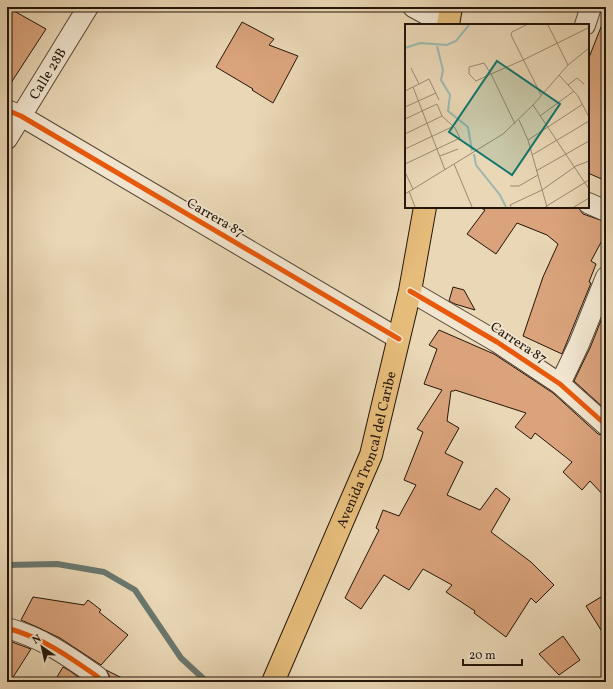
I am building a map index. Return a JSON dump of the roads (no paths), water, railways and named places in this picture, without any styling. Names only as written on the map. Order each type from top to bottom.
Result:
[{"type":"highway","points":[[447,24],[451,7]]},
{"type":"highway","name":"Avenida Troncal del Caribe","points":[[273,682],[371,455],[410,290],[425,208]]},
{"type":"street","name":"Calle 28B","points":[[7,139],[14,113],[88,7]]},
{"type":"street","points":[[413,7],[445,24]]},
{"type":"street","points":[[585,24],[591,7]]},
{"type":"street","name":"Carrera 87","points":[[14,113],[399,339]]},
{"type":"street","points":[[589,203],[606,211]]},
{"type":"street","points":[[560,384],[579,344],[606,277]]},
{"type":"street","name":"Carrera 87","points":[[410,290],[497,342],[560,384],[606,425]]},
{"type":"street","points":[[7,628],[26,633],[56,648],[99,679]]},
{"type":"waterway","points":[[7,565],[57,564],[104,572],[135,590],[181,658],[207,682]]}]
